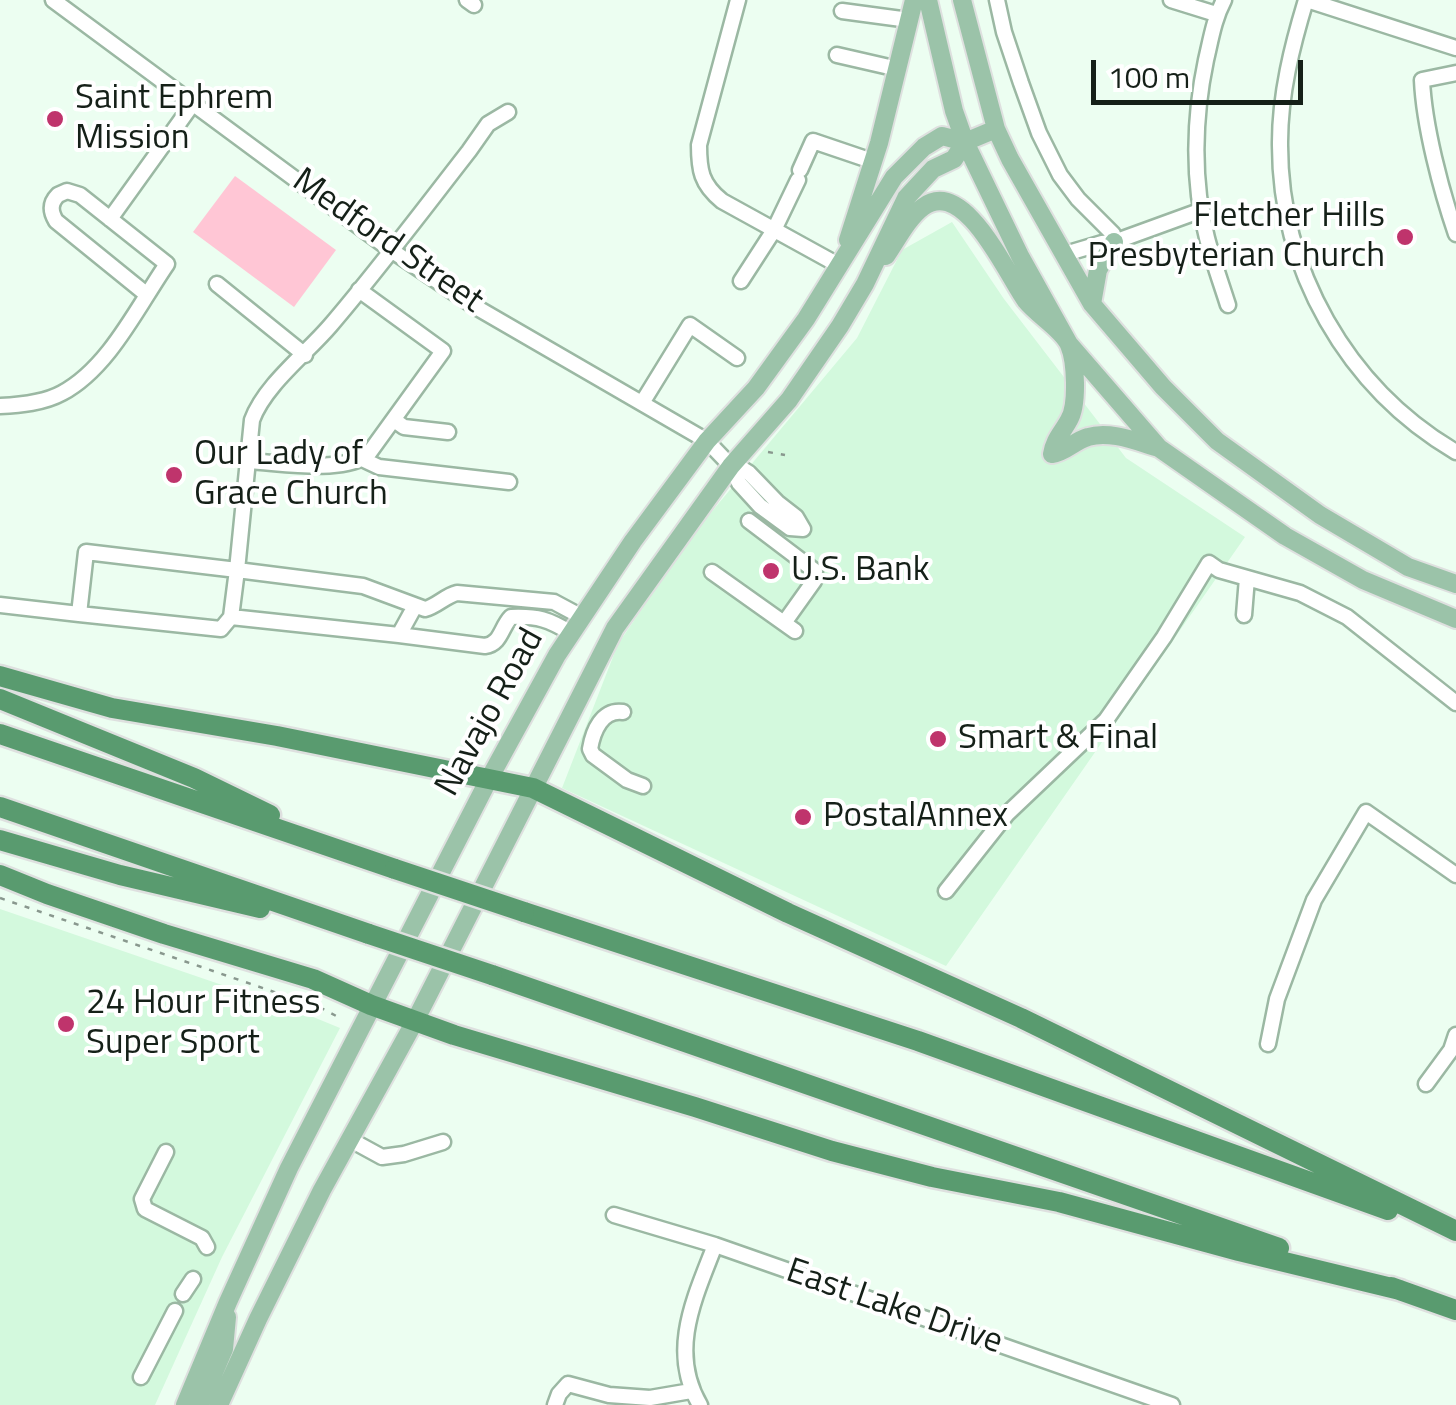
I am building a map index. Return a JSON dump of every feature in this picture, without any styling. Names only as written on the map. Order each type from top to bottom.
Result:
[{"type":"highway","points":[[0,676],[112,708],[277,736],[533,788],[788,913],[1021,1018],[1456,1233]]},
{"type":"highway","points":[[0,699],[194,778],[348,853]]},
{"type":"highway","points":[[0,734],[394,869],[918,1041],[1456,1233]]},
{"type":"highway","points":[[0,806],[1456,1310]]},
{"type":"highway","points":[[0,840],[120,876],[369,934]]},
{"type":"highway","points":[[0,875],[164,934],[313,979],[415,1022],[832,1151],[932,1177],[1059,1202],[1400,1290]]},
{"type":"main road","points":[[840,266],[880,143],[914,0]]},
{"type":"main road","points":[[928,0],[965,142],[1020,256],[1069,344],[1076,400],[1052,454],[1098,435],[1159,448]]},
{"type":"main road","points":[[962,0],[996,130],[1092,304],[1163,387],[1217,441],[1320,516],[1408,567],[1456,584]]},
{"type":"main road","name":"Navajo Road","points":[[184,1405],[289,1168],[488,779],[576,625],[707,441],[756,388],[806,319],[894,177],[924,147],[942,136],[965,142],[996,130]]},
{"type":"main road","name":"Navajo Road","points":[[220,1405],[258,1318],[349,1139],[415,1022],[614,628],[732,466],[789,400],[840,326],[906,198],[933,170],[954,159],[965,142]]},
{"type":"main road","points":[[865,284],[918,211],[938,201],[948,203],[966,214],[988,238],[1028,303],[1159,448],[1285,536],[1364,580],[1456,619]]},
{"type":"main road","points":[[1092,304],[1098,270],[1114,242]]},
{"type":"main road","points":[[200,1405],[224,1349],[228,1302]]},
{"type":"street","name":"Medford Street","points":[[53,0],[391,250],[474,306],[707,441],[732,466]]},
{"type":"street","points":[[738,0],[698,166],[712,193],[722,201],[840,266]]},
{"type":"street","points":[[997,0],[1004,32],[1053,161],[1078,199],[1113,234],[1114,242]]},
{"type":"street","points":[[1171,0],[1220,7],[1200,90],[1196,142],[1206,235],[1228,306]]},
{"type":"street","points":[[1456,48],[1307,0],[1288,66],[1280,139],[1285,204],[1301,268],[1323,316],[1365,377],[1409,420],[1456,452]]},
{"type":"street","points":[[842,11],[909,20]]},
{"type":"street","points":[[837,56],[898,68]]},
{"type":"street","points":[[1456,73],[1422,80],[1422,100],[1456,234]]},
{"type":"street","points":[[110,219],[194,102]]},
{"type":"street","points":[[0,605],[222,629],[231,617],[254,414],[359,290],[488,124],[508,112]]},
{"type":"street","points":[[741,281],[774,230],[812,141],[872,161]]},
{"type":"street","points":[[0,406],[51,398],[88,374],[168,264],[80,195],[62,192],[52,203],[56,221],[146,294]]},
{"type":"street","points":[[1065,254],[1114,242],[1202,210]]},
{"type":"street","points":[[217,284],[305,355]]},
{"type":"street","points":[[248,461],[332,465],[367,456],[443,351],[359,290]]},
{"type":"street","points":[[642,403],[690,325],[737,358]]},
{"type":"street","points":[[394,420],[404,426],[448,432]]},
{"type":"street","points":[[362,458],[379,467],[509,482]]},
{"type":"street","points":[[732,466],[749,473],[796,517],[802,529],[790,528],[760,506],[739,483],[732,466]]},
{"type":"street","points":[[712,572],[789,627],[814,581],[815,570],[749,521]]},
{"type":"street","points":[[80,614],[86,552],[364,586],[425,609],[458,592],[554,602],[564,606],[576,625]]},
{"type":"street","points":[[946,891],[1007,814],[1106,720],[1209,563],[1219,570],[1300,593],[1347,618],[1452,696]]},
{"type":"street","points":[[1244,614],[1247,578]]},
{"type":"street","points":[[399,634],[415,606]]},
{"type":"street","points":[[231,617],[485,646],[496,641],[511,617],[576,625]]},
{"type":"street","points":[[623,712],[613,710],[604,716],[590,749],[628,780],[642,786]]},
{"type":"street","points":[[1268,1044],[1278,999],[1314,900],[1366,812],[1456,874]]},
{"type":"street","points":[[1426,1084],[1451,1050],[1456,1034]]},
{"type":"street","points":[[349,1139],[382,1156],[443,1142]]},
{"type":"street","points":[[166,1152],[142,1200],[145,1209],[202,1238],[207,1247]]},
{"type":"street","name":"East Lake Drive","points":[[614,1215],[715,1245],[1172,1405]]},
{"type":"street","points":[[700,1405],[692,1391],[684,1356],[688,1316],[715,1245]]},
{"type":"street","points":[[183,1294],[193,1279]]},
{"type":"street","points":[[141,1377],[174,1311]]},
{"type":"street","points":[[555,1405],[568,1384],[609,1395],[650,1398],[692,1391]]},
{"type":"path","points":[[768,452],[785,454]]},
{"type":"path","points":[[0,898],[304,1002],[340,1018]]},
{"type":"shaded area","points":[[235,176],[336,250],[294,307],[193,232]]},
{"type":"shaded area","points":[[952,222],[1004,299],[1126,458],[1245,537],[946,966],[562,788],[618,644],[693,534],[857,338],[902,250]]},
{"type":"shaded area","points":[[0,909],[340,1028],[222,1257],[155,1405],[0,1405]]},
{"type":"place","name":"Saint Ephrem Mission","points":[[55,119]]},
{"type":"place","name":"Fletcher Hills Presbyterian Church","points":[[1405,237]]},
{"type":"place","name":"Our Lady of Grace Church","points":[[174,475]]},
{"type":"place","name":"U.S. Bank","points":[[771,571]]},
{"type":"place","name":"Smart & Final","points":[[938,739]]},
{"type":"place","name":"PostalAnnex","points":[[803,817]]},
{"type":"place","name":"24 Hour Fitness Super Sport","points":[[66,1024]]}]
